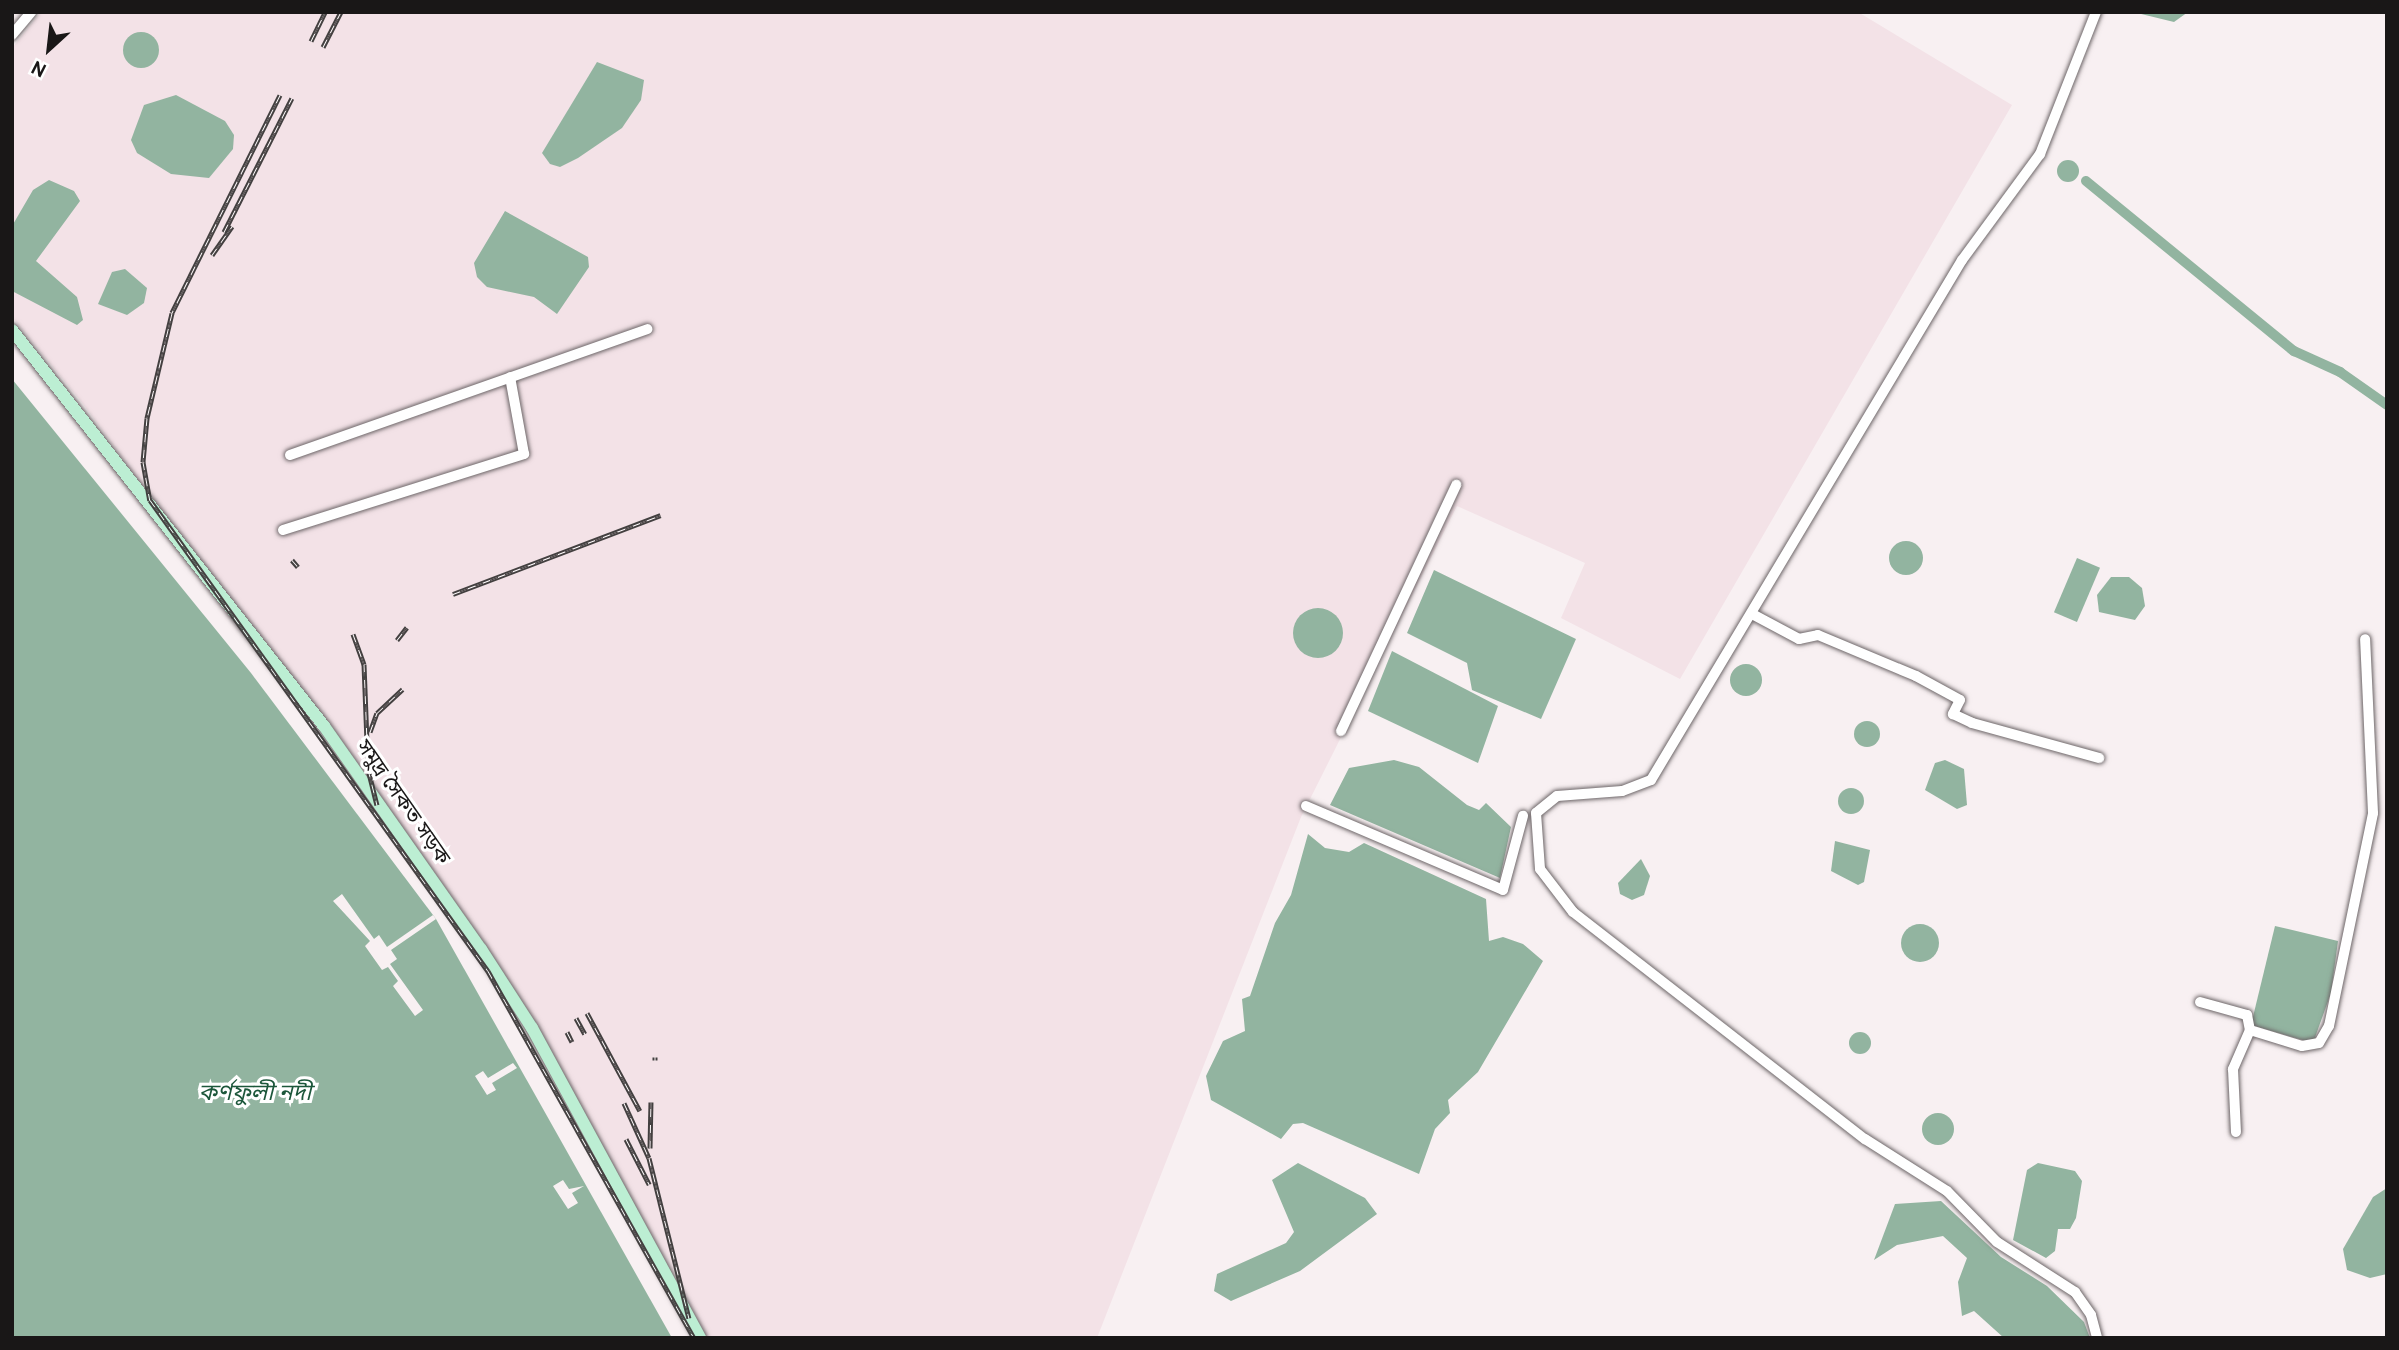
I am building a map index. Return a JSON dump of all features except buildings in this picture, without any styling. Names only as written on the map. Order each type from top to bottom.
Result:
[{"type":"main road","name":"সমুদ্র সৈকত সড়ক","points":[[12,330],[324,726],[481,949],[532,1028],[700,1338]]},
{"type":"street","points":[[12,35],[31,12]]},
{"type":"street","points":[[2096,12],[2040,154],[1962,260],[1754,615],[1651,780],[1622,791],[1557,796],[1536,813],[1539,869],[1573,912],[1865,1139],[1947,1191],[1997,1242],[2075,1292],[2091,1315],[2097,1338]]},
{"type":"street","points":[[290,455],[647,329]]},
{"type":"street","points":[[283,530],[524,454],[510,377]]},
{"type":"street","points":[[1341,731],[1456,485]]},
{"type":"street","points":[[1754,615],[1798,639],[1818,635],[1916,676],[1960,700],[1953,714],[1972,723],[2099,758]]},
{"type":"street","points":[[2250,1030],[2302,1046],[2319,1043],[2329,1026],[2372,813],[2365,639]]},
{"type":"street","points":[[1306,806],[1503,890],[1523,816]]},
{"type":"street","points":[[2200,1002],[2247,1015],[2250,1030],[2232,1069],[2236,1132]]},
{"type":"shaded area","points":[[41,12],[1858,12],[2012,105],[1680,679],[1561,618],[1585,563],[1457,506],[1301,817],[1097,1338],[703,1338],[518,1000],[83,404],[12,317],[12,48]]},
{"type":"water","points":[[2133,12],[2188,12],[2174,22]]},
{"type":"water","points":[[141,32],[153,38],[159,50],[153,62],[141,68],[129,62],[123,50],[129,38]]},
{"type":"water","points":[[597,62],[644,80],[641,100],[622,128],[560,167],[550,164],[542,153]]},
{"type":"water","points":[[176,95],[225,121],[234,135],[233,149],[209,178],[171,174],[137,153],[131,140],[144,105]]},
{"type":"water","points":[[2068,160],[2076,163],[2079,171],[2076,179],[2068,182],[2060,179],[2057,171],[2060,163]]},
{"type":"water","points":[[49,180],[74,191],[80,201],[36,261],[77,297],[83,320],[77,325],[12,291],[12,226],[33,190]]},
{"type":"water","points":[[505,211],[588,257],[589,267],[557,314],[534,297],[487,287],[477,277],[474,263]]},
{"type":"water","points":[[125,269],[147,288],[144,303],[127,315],[98,304],[112,272]]},
{"type":"water","name":"কর্ণফুলী নদী","points":[[12,379],[251,673],[436,919],[672,1338],[12,1338]]},
{"type":"water","points":[[1906,541],[1918,546],[1923,558],[1918,570],[1906,575],[1894,570],[1889,558],[1894,546]]},
{"type":"water","points":[[2077,558],[2100,568],[2077,622],[2054,612]]},
{"type":"water","points":[[1434,570],[1576,639],[1541,719],[1472,690],[1467,663],[1407,633]]},
{"type":"water","points":[[2111,577],[2129,577],[2142,588],[2145,606],[2135,620],[2099,612],[2097,595]]},
{"type":"water","points":[[1318,608],[1336,615],[1343,633],[1336,651],[1318,658],[1300,651],[1293,633],[1300,615]]},
{"type":"water","points":[[1392,651],[1498,706],[1478,763],[1368,711]]},
{"type":"water","points":[[1746,664],[1757,669],[1762,680],[1757,691],[1746,696],[1735,691],[1730,680],[1735,669]]},
{"type":"water","points":[[1867,721],[1876,725],[1880,734],[1876,743],[1867,747],[1858,743],[1854,734],[1858,725]]},
{"type":"water","points":[[1394,760],[1419,767],[1467,805],[1479,810],[1486,803],[1511,827],[1500,878],[1330,805],[1349,768]]},
{"type":"water","points":[[1945,760],[1964,769],[1967,805],[1957,809],[1925,790],[1935,763]]},
{"type":"water","points":[[1851,788],[1860,792],[1864,801],[1860,810],[1851,814],[1842,810],[1838,801],[1842,792]]},
{"type":"water","points":[[1308,834],[1325,848],[1349,852],[1364,843],[1486,899],[1489,941],[1503,937],[1523,944],[1543,961],[1478,1072],[1448,1100],[1450,1113],[1435,1129],[1419,1174],[1303,1123],[1293,1124],[1281,1139],[1211,1100],[1206,1076],[1223,1041],[1245,1031],[1242,999],[1250,996],[1275,923],[1291,895]]},
{"type":"water","points":[[1835,841],[1870,850],[1864,882],[1858,885],[1831,871]]},
{"type":"water","points":[[1641,859],[1650,876],[1644,895],[1632,900],[1620,894],[1618,883]]},
{"type":"water","points":[[1920,924],[1934,929],[1939,943],[1934,957],[1920,962],[1906,957],[1901,943],[1906,929]]},
{"type":"water","points":[[2275,926],[2338,941],[2331,993],[2313,1043],[2251,1025]]},
{"type":"water","points":[[1860,1032],[1868,1035],[1871,1043],[1868,1051],[1860,1054],[1852,1051],[1849,1043],[1852,1035]]},
{"type":"water","points":[[1938,1113],[1949,1118],[1954,1129],[1949,1140],[1938,1145],[1927,1140],[1922,1129],[1927,1118]]},
{"type":"water","points":[[1298,1163],[1365,1198],[1377,1214],[1300,1271],[1231,1301],[1214,1291],[1217,1274],[1286,1243],[1294,1232],[1272,1180]]},
{"type":"water","points":[[2038,1163],[2075,1171],[2082,1181],[2076,1218],[2070,1229],[2058,1229],[2055,1251],[2046,1258],[2013,1240],[2027,1170]]},
{"type":"water","points":[[2387,1188],[2387,1274],[2370,1278],[2347,1270],[2343,1249],[2373,1197]]},
{"type":"water","points":[[1941,1201],[2001,1257],[2047,1286],[2084,1322],[2090,1338],[2004,1338],[1974,1311],[1962,1316],[1958,1282],[1967,1258],[1943,1236],[1897,1245],[1874,1260],[1895,1204]]},
{"type":"pier","points":[[342,894],[374,939],[379,935],[387,947],[433,915],[436,919],[391,950],[397,959],[390,964],[423,1010],[415,1016],[393,986],[398,981],[388,967],[382,970],[365,946],[370,941],[333,901]]},
{"type":"pier","points":[[513,1063],[517,1068],[492,1083],[496,1090],[487,1095],[475,1076],[483,1071],[488,1078]]},
{"type":"pier","points":[[563,1180],[569,1189],[584,1186],[572,1193],[578,1203],[568,1209],[553,1186]]},
{"type":"waterway","points":[[2086,181],[2294,351],[2340,372],[2387,405]]},
{"type":"railway","points":[[311,41],[325,12]]},
{"type":"railway","points":[[323,47],[341,12]]},
{"type":"railway","points":[[280,95],[172,313],[147,418],[143,462],[150,500],[488,971],[694,1338]]},
{"type":"railway","points":[[224,232],[292,98]]},
{"type":"railway","points":[[212,255],[232,226]]},
{"type":"railway","points":[[453,594],[661,515]]},
{"type":"railway","points":[[292,560],[298,567]]},
{"type":"railway","points":[[397,640],[407,627]]},
{"type":"railway","points":[[353,634],[364,664],[368,769],[377,805]]},
{"type":"railway","points":[[370,732],[377,713],[403,689]]},
{"type":"railway","points":[[587,1013],[640,1111]]},
{"type":"railway","points":[[576,1018],[585,1034]]},
{"type":"railway","points":[[567,1032],[572,1042]]},
{"type":"railway","points":[[650,1148],[651,1102]]},
{"type":"railway","points":[[624,1103],[649,1158],[689,1318]]},
{"type":"railway","points":[[626,1139],[649,1184]]}]
